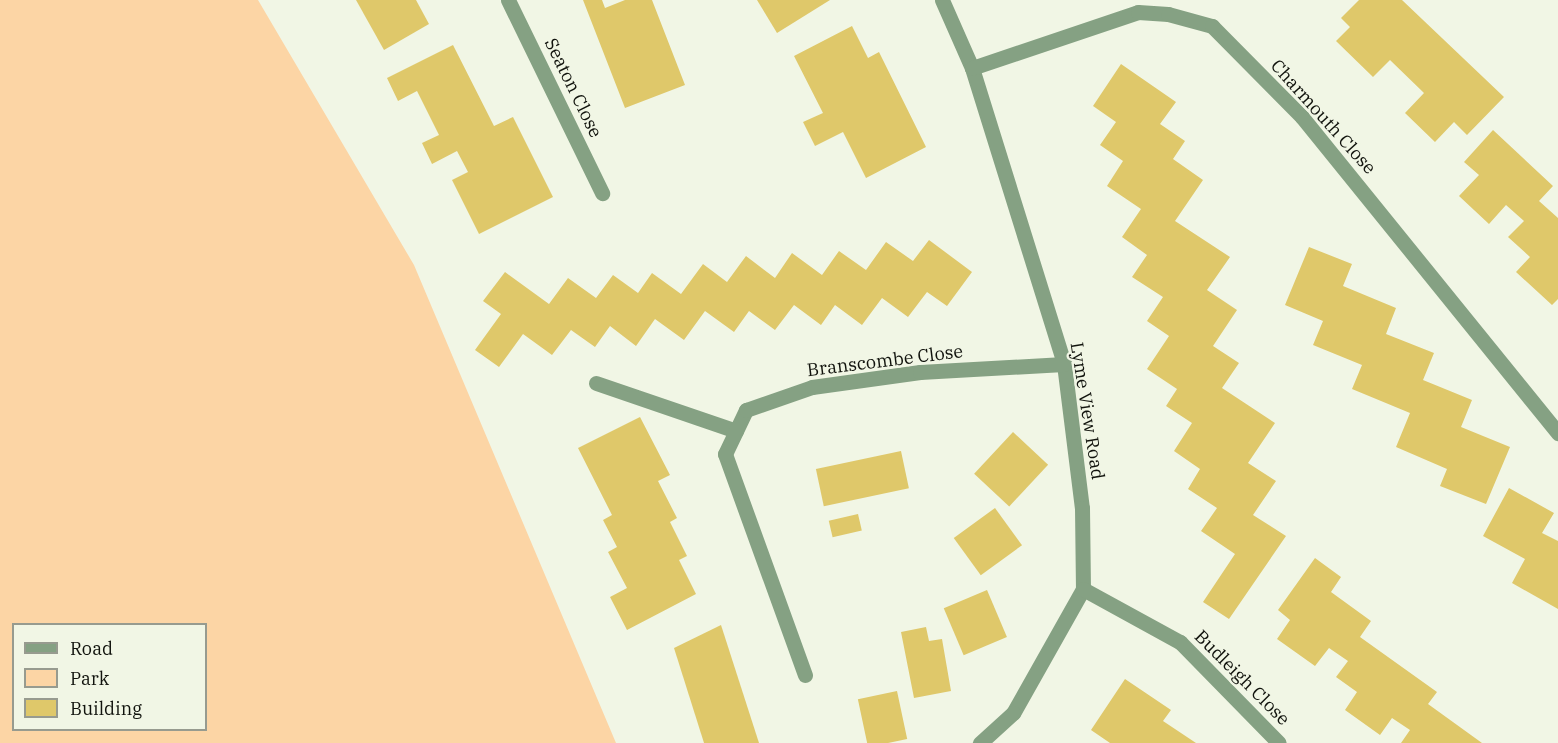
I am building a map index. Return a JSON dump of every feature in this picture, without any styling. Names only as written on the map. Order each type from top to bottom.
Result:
[{"type":"street","name":"Seaton Close","points":[[508,0],[602,193]]},
{"type":"street","name":"Lyme View Road","points":[[942,0],[972,68],[1064,364],[1082,508],[1083,589]]},
{"type":"street","name":"Charmouth Close","points":[[972,68],[1138,12],[1168,14],[1212,26],[1302,117],[1558,433]]},
{"type":"street","name":"Branscombe Close","points":[[804,675],[725,454],[746,410],[812,387],[920,372],[1064,364]]},
{"type":"street","points":[[596,383],[736,431]]},
{"type":"street","points":[[980,743],[1013,713],[1083,589]]},
{"type":"street","name":"Budleigh Close","points":[[1083,589],[1180,642],[1279,743]]},
{"type":"green space","points":[[0,0],[258,0],[414,265],[616,743],[0,743]]},
{"type":"building","points":[[356,0],[416,0],[429,24],[384,50]]},
{"type":"building","points":[[583,0],[602,0],[605,8],[625,0],[652,0],[685,85],[625,108]]},
{"type":"building","points":[[757,0],[830,0],[777,33]]},
{"type":"building","points":[[1359,0],[1402,0],[1504,97],[1467,135],[1454,122],[1435,142],[1405,113],[1424,93],[1390,60],[1373,77],[1336,41],[1350,27],[1341,18]]},
{"type":"building","points":[[852,26],[868,58],[879,52],[926,147],[866,178],[843,132],[815,146],[803,122],[823,113],[794,56]]},
{"type":"building","points":[[453,45],[494,126],[513,117],[553,197],[479,234],[452,180],[468,172],[457,151],[432,164],[422,143],[439,135],[417,91],[398,101],[387,78]]},
{"type":"building","points":[[1121,64],[1176,102],[1160,124],[1185,141],[1173,159],[1203,180],[1175,221],[1230,257],[1207,290],[1237,310],[1213,346],[1239,363],[1222,388],[1275,423],[1248,463],[1276,481],[1253,515],[1286,536],[1229,619],[1203,602],[1235,554],[1201,531],[1217,508],[1188,489],[1200,469],[1174,451],[1192,423],[1166,406],[1177,389],[1147,369],[1169,336],[1147,321],[1163,297],[1132,277],[1147,255],[1122,237],[1141,209],[1107,186],[1123,161],[1100,145],[1116,122],[1093,106]]},
{"type":"building","points":[[1493,130],[1553,186],[1539,201],[1558,218],[1558,299],[1552,305],[1516,272],[1530,257],[1508,237],[1524,221],[1506,205],[1489,224],[1459,196],[1479,175],[1464,162]]},
{"type":"building","points":[[929,240],[972,272],[947,306],[927,292],[908,317],[882,298],[862,325],[835,305],[821,325],[794,305],[775,330],[749,311],[734,332],[705,311],[684,340],[655,319],[636,346],[610,326],[595,347],[571,330],[552,355],[523,334],[499,367],[475,350],[501,314],[483,301],[505,272],[549,304],[568,278],[596,298],[613,275],[638,293],[652,273],[681,294],[703,264],[727,282],[746,256],[775,278],[792,253],[822,275],[839,251],[866,270],[886,242],[913,261]]},
{"type":"building","points":[[1309,247],[1352,264],[1343,286],[1396,308],[1386,334],[1434,353],[1423,380],[1472,400],[1461,427],[1510,447],[1486,504],[1440,486],[1447,469],[1396,447],[1410,413],[1352,389],[1362,365],[1313,345],[1323,321],[1285,305]]},
{"type":"building","points":[[640,417],[670,475],[658,481],[677,518],[670,522],[687,556],[679,560],[696,594],[627,630],[610,597],[627,588],[608,552],[617,547],[603,520],[612,515],[578,448]]},
{"type":"building","points":[[1013,432],[1048,465],[1009,506],[974,474]]},
{"type":"building","points":[[901,451],[909,488],[824,506],[816,469]]},
{"type":"building","points":[[1509,488],[1554,513],[1542,533],[1558,541],[1558,609],[1512,583],[1525,559],[1483,536]]},
{"type":"building","points":[[995,508],[1022,545],[981,575],[954,538]]},
{"type":"building","points":[[858,514],[862,531],[833,537],[829,521]]},
{"type":"building","points":[[1315,558],[1341,577],[1331,592],[1371,621],[1360,637],[1437,692],[1428,704],[1482,743],[1401,743],[1410,730],[1392,718],[1380,735],[1345,710],[1357,692],[1336,677],[1348,661],[1329,648],[1315,666],[1277,639],[1290,620],[1278,610]]},
{"type":"building","points":[[987,590],[1007,637],[964,655],[944,608]]},
{"type":"building","points":[[721,625],[759,743],[704,743],[674,648]]},
{"type":"building","points":[[926,627],[929,641],[942,639],[951,691],[914,698],[901,632]]},
{"type":"building","points":[[1125,679],[1171,710],[1163,721],[1196,743],[1110,743],[1091,730]]},
{"type":"building","points":[[897,691],[907,739],[888,743],[867,743],[858,699]]}]
